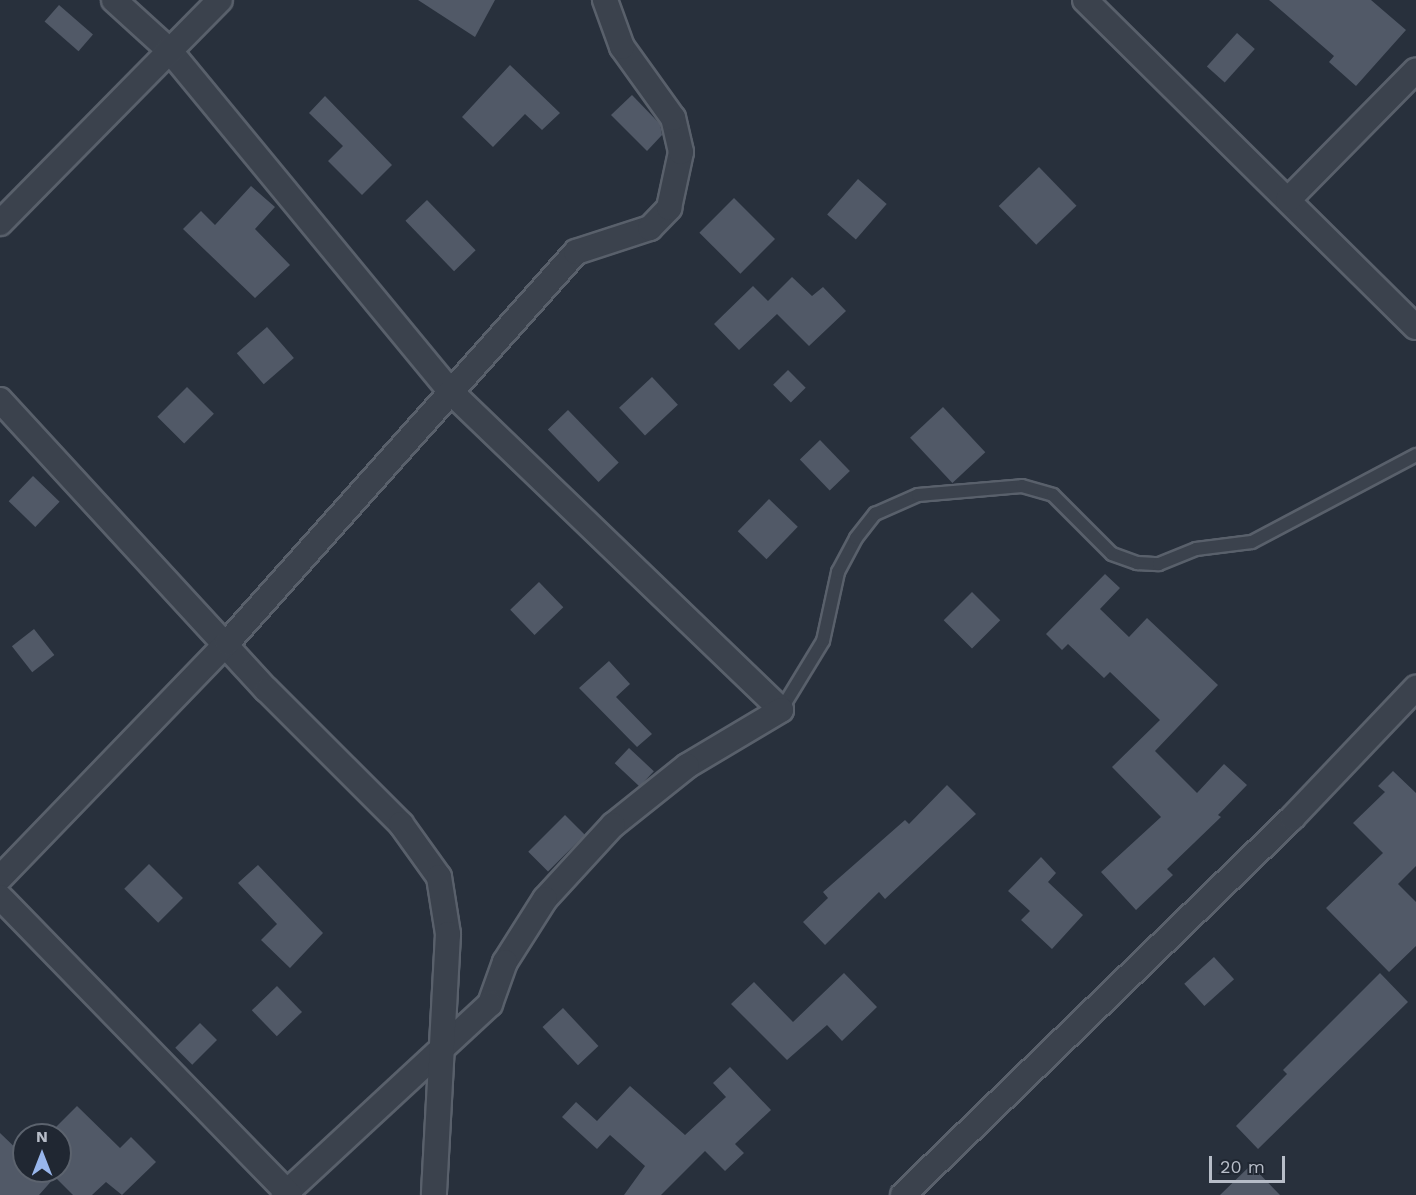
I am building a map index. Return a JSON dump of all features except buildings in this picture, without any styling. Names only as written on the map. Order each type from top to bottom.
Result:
[{"type":"street","points":[[0,897],[287,1194],[441,1046],[490,1004],[506,962],[545,899],[613,825],[687,766],[780,710],[451,392],[169,50],[114,0]]},
{"type":"street","points":[[0,223],[220,0]]},
{"type":"street","points":[[0,879],[227,643],[576,252],[650,228],[669,208],[681,152],[673,118],[622,47],[605,0]]},
{"type":"street","points":[[1085,0],[1416,327]]},
{"type":"street","points":[[1288,200],[1416,70]]},
{"type":"street","points":[[0,400],[227,643],[267,690],[401,824],[439,877],[448,934],[434,1195]]},
{"type":"street","points":[[903,1195],[1292,818],[1416,688]]},
{"type":"lane","points":[[780,710],[823,640],[838,572],[856,538],[875,514],[918,495],[1022,486],[1053,495],[1112,554],[1137,563],[1159,564],[1196,549],[1252,542],[1416,455]]}]
